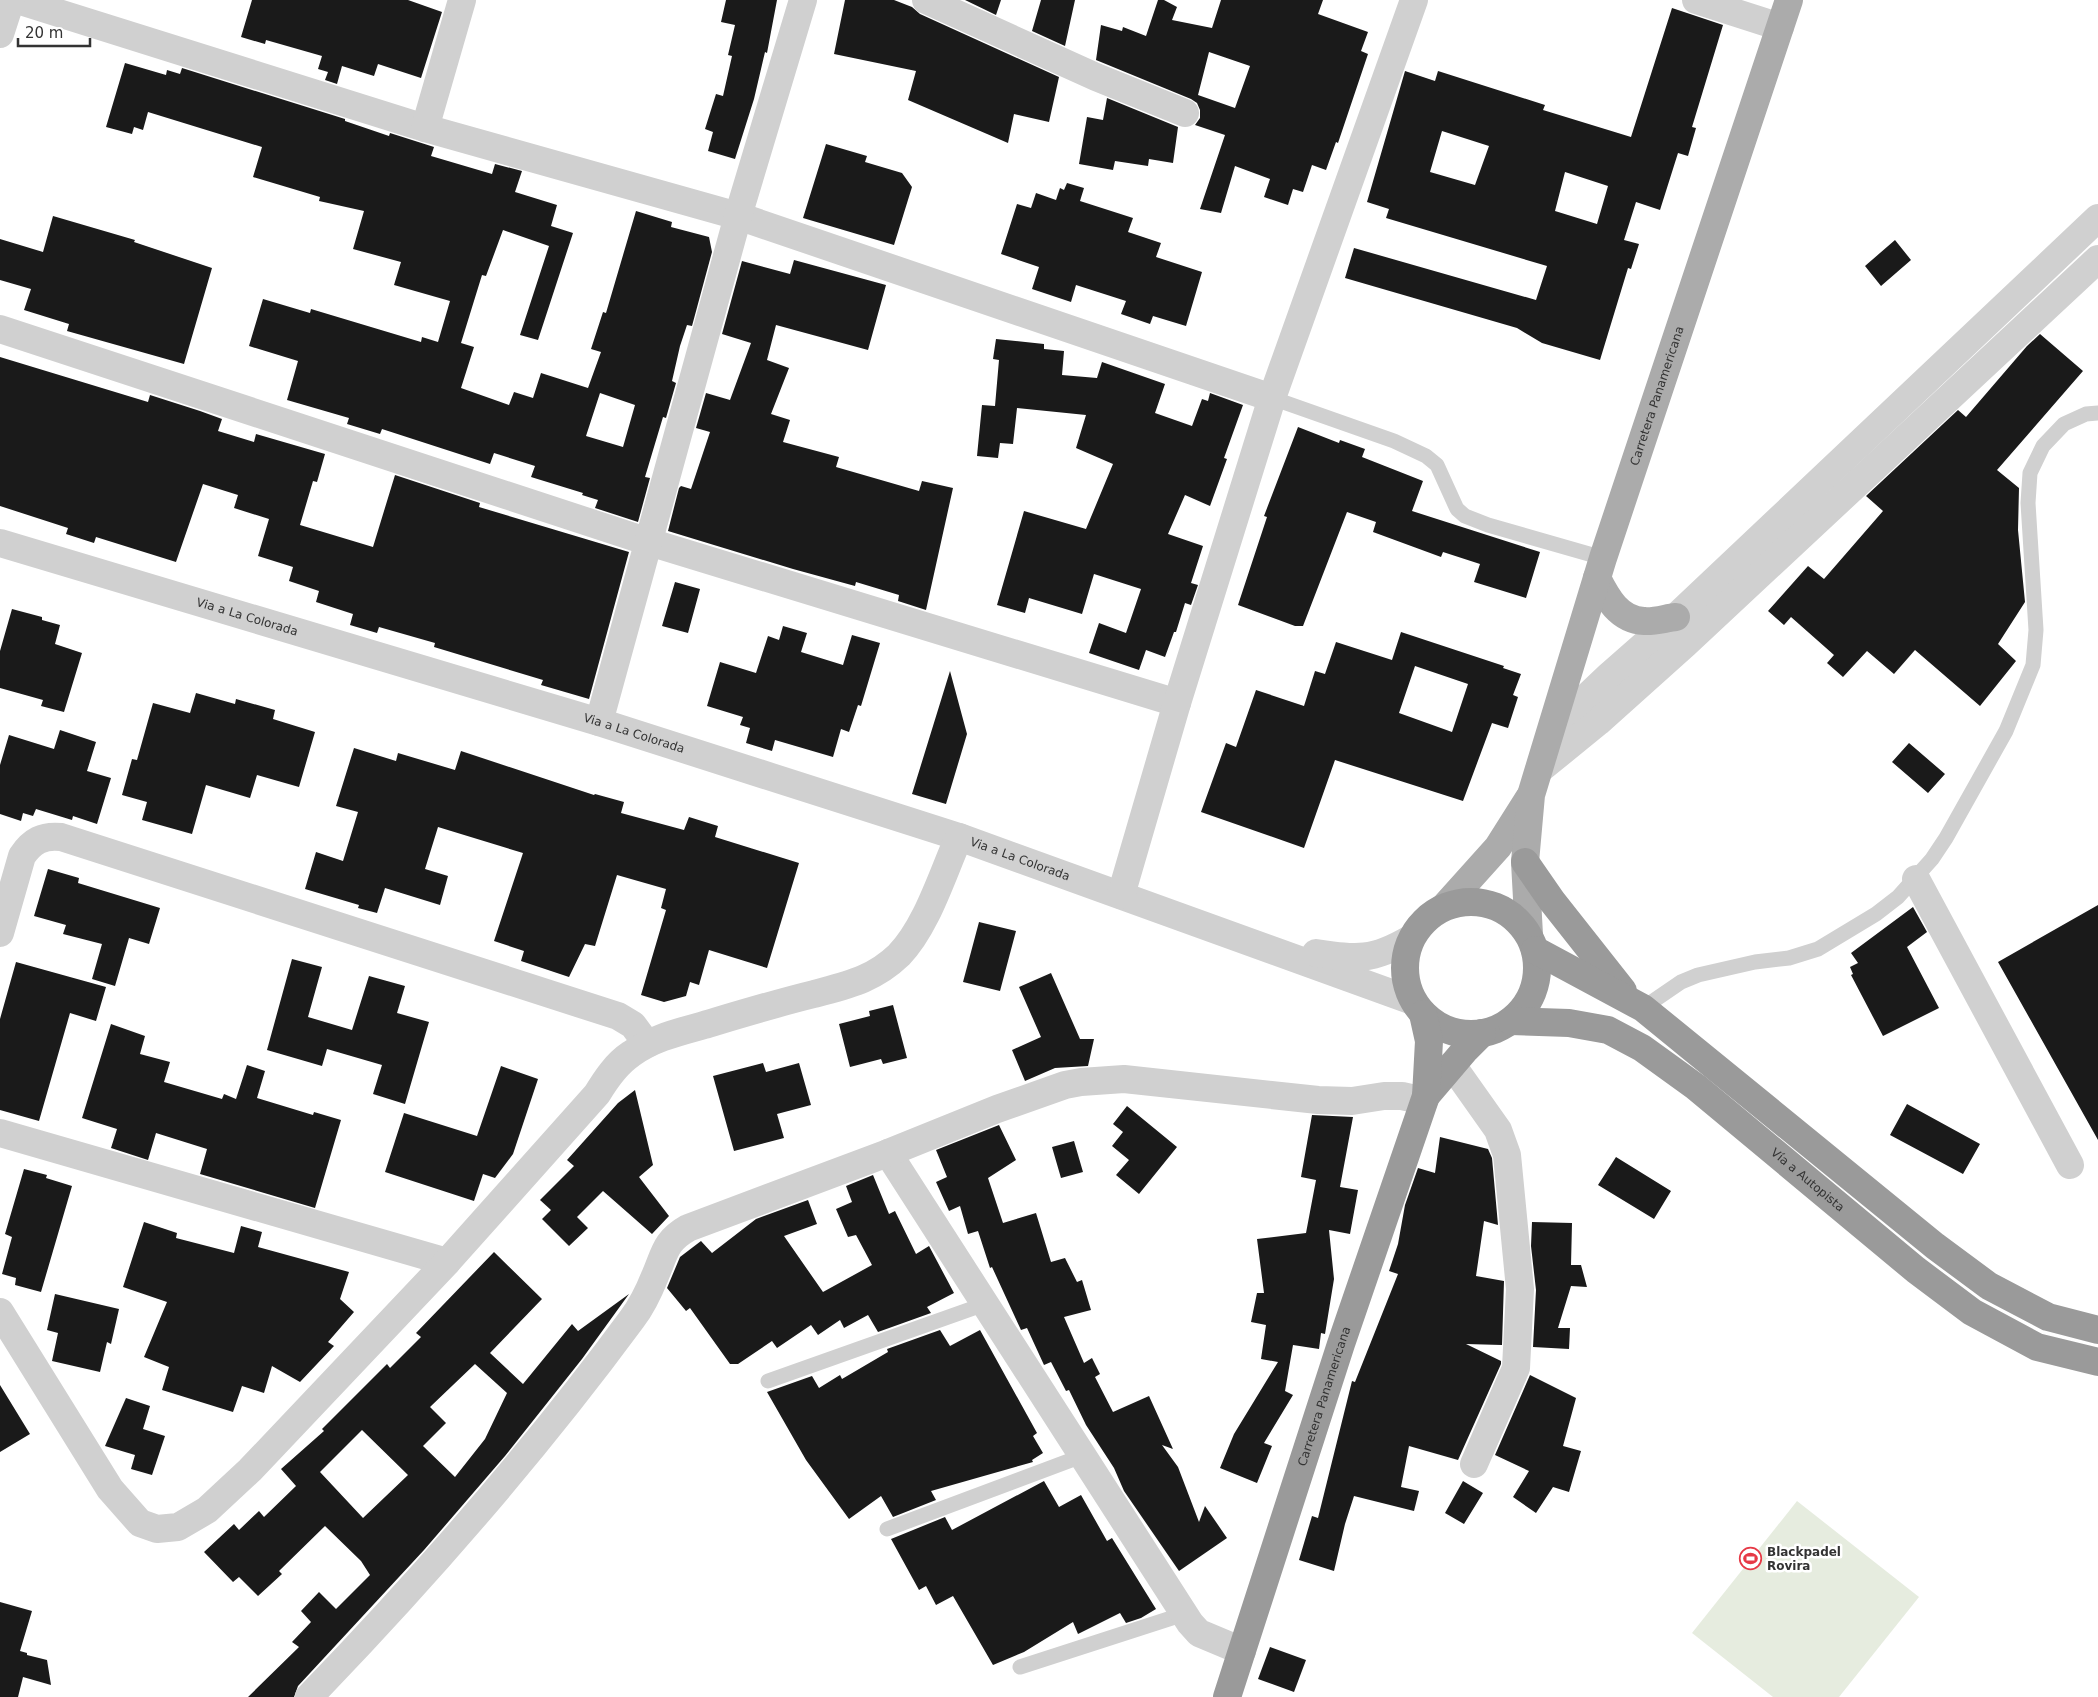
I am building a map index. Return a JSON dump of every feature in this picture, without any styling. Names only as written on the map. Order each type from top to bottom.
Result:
[{"type":"highway","points":[[1525,862],[1552,901],[1636,1003]]},
{"type":"highway","points":[[1461,902],[1492,905],[1507,912],[1520,922],[1532,942],[1538,965],[1536,982],[1531,996],[1523,1010],[1511,1021],[1497,1029],[1482,1034],[1465,1034],[1450,1031],[1435,1024],[1418,1007],[1407,986],[1404,970],[1405,954],[1410,939],[1419,925],[1431,914],[1445,906],[1461,902]]},
{"type":"highway","points":[[1532,942],[1636,1003],[1935,1246],[1989,1286],[2048,1318],[2098,1330]]},
{"type":"highway","name":"Carretera Panamericana","points":[[1227,1697],[1341,1344],[1425,1098],[1429,1041],[1418,1007]]},
{"type":"highway","name":"Vía a Autopista","points":[[1511,1021],[1569,1022],[1608,1030],[1642,1048],[1696,1087],[1916,1270],[1972,1312],[2037,1347],[2098,1362]]},
{"type":"highway","name":"Carretera Panamericana","points":[[1425,1098],[1452,1065],[1482,1034]]},
{"type":"main road","name":"Carretera Panamericana","points":[[1445,906],[1498,847],[1535,782],[1553,729],[1600,568],[1789,0]]},
{"type":"main road","points":[[1600,568],[1606,595],[1619,612],[1631,619],[1644,621],[1676,617]]},
{"type":"main road","name":"Carretera Panamericana","points":[[1532,942],[1525,862],[1535,782]]},
{"type":"street","points":[[0,34],[11,0]]},
{"type":"street","points":[[17,0],[425,128],[738,216],[1272,398]]},
{"type":"street","points":[[425,128],[462,0]]},
{"type":"street","points":[[599,722],[738,216],[803,0]]},
{"type":"street","points":[[926,0],[1096,76],[1185,112]]},
{"type":"street","points":[[1122,895],[1177,704],[1272,398],[1414,0]]},
{"type":"street","points":[[1696,0],[1780,27]]},
{"type":"street","points":[[1553,729],[1610,675],[1676,617],[2098,218]]},
{"type":"street","points":[[1535,782],[2098,259]]},
{"type":"street","points":[[0,328],[648,542],[1177,704]]},
{"type":"street","name":"Via a La Colorada","points":[[0,542],[599,722],[959,838],[1262,946],[1418,1007]]},
{"type":"street","points":[[0,933],[22,856],[28,847],[37,840],[44,837],[61,837],[618,1016],[633,1025],[647,1044]]},
{"type":"street","points":[[0,1312],[110,1488],[140,1523],[157,1529],[178,1527],[206,1510],[250,1470],[447,1262],[597,1094],[617,1067],[629,1055],[647,1044],[761,1008],[863,981],[882,970],[898,955],[920,925],[959,838]]},
{"type":"street","points":[[1916,879],[2070,1165]]},
{"type":"street","name":"Via a La Colorada","points":[[1262,946],[1353,959],[1374,956],[1389,951],[1410,939]]},
{"type":"street","points":[[1452,1065],[1498,1130],[1507,1155],[1520,1289],[1516,1368],[1474,1464]]},
{"type":"street","points":[[309,1697],[422,1576],[562,1410],[633,1317],[651,1286],[662,1254],[673,1238],[688,1228],[888,1153],[997,1109],[1057,1088],[1098,1080],[1150,1081],[1318,1100],[1352,1101],[1384,1096],[1425,1098]]},
{"type":"street","points":[[0,1133],[447,1262]]},
{"type":"street","points":[[888,1153],[1184,1614],[1199,1633],[1242,1651]]},
{"type":"lane","points":[[1272,398],[1394,441],[1426,456],[1437,465],[1457,509],[1465,516],[1600,568]]},
{"type":"lane","points":[[1636,1003],[1698,975],[1755,962],[1789,958],[1818,949],[1876,914],[1898,897],[1916,879],[1946,838],[1992,759],[2018,705],[2033,665],[2036,630],[2028,502],[2030,473],[2043,446],[2064,424],[2086,414],[2098,413]]},
{"type":"lane","points":[[768,1381],[985,1304]]},
{"type":"lane","points":[[887,1528],[1082,1456]]},
{"type":"lane","points":[[1020,1667],[1184,1614]]},
{"type":"shaded area","points":[[1797,1501],[1919,1597],[1839,1697],[1773,1697],[1692,1633]]},
{"type":"building","points":[[252,0],[408,0],[442,12],[421,78],[378,64],[374,76],[342,66],[337,84],[325,80],[328,72],[318,69],[322,56],[266,40],[265,44],[241,37]]},
{"type":"building","points":[[726,0],[777,0],[767,53],[765,52],[754,99],[735,159],[708,151],[713,132],[705,129],[716,94],[723,96],[732,56],[728,55],[735,25],[721,22]]},
{"type":"building","points":[[845,0],[894,0],[912,7],[920,14],[1059,77],[1049,122],[1014,114],[1008,143],[908,100],[916,71],[834,54]]},
{"type":"building","points":[[965,0],[1001,0],[996,15]]},
{"type":"building","points":[[1041,0],[1075,0],[1065,46],[1032,31]]},
{"type":"building","points":[[1158,0],[1164,0],[1177,7],[1172,20],[1212,28],[1221,0],[1323,0],[1318,14],[1368,32],[1361,51],[1368,54],[1338,143],[1336,142],[1326,170],[1312,165],[1303,192],[1293,189],[1288,205],[1264,197],[1270,179],[1235,166],[1221,213],[1200,209],[1225,135],[1195,125],[1200,118],[1200,110],[1197,103],[1191,99],[1096,60],[1101,25],[1122,31],[1123,27],[1146,36]],"holes":[[[1209,52],[1250,66],[1235,108],[1198,95]]]},
{"type":"building","points":[[1672,8],[1723,25],[1692,127],[1696,128],[1688,156],[1678,153],[1660,210],[1636,202],[1624,240],[1639,244],[1631,269],[1628,268],[1600,360],[1542,343],[1517,328],[1345,278],[1354,248],[1536,300],[1547,266],[1386,218],[1389,209],[1367,202],[1405,71],[1435,81],[1438,71],[1545,105],[1543,110],[1631,137]],"holes":[[[1442,131],[1489,146],[1475,185],[1430,172]],[[1565,172],[1608,186],[1597,224],[1555,211]]]},
{"type":"building","points":[[125,63],[166,75],[167,70],[180,74],[182,68],[345,119],[345,121],[389,136],[390,133],[434,147],[431,156],[492,174],[495,164],[522,171],[515,192],[557,205],[551,226],[573,233],[538,340],[520,335],[549,246],[503,230],[486,276],[482,275],[461,343],[474,347],[461,388],[509,405],[514,392],[533,398],[541,373],[588,388],[601,352],[591,349],[603,312],[606,313],[636,211],[672,222],[671,227],[709,237],[712,252],[692,326],[687,325],[680,346],[672,381],[676,383],[666,418],[663,417],[645,477],[650,478],[638,522],[595,508],[598,500],[582,495],[583,493],[531,477],[535,466],[494,453],[490,464],[382,429],[380,434],[347,424],[349,418],[287,400],[298,361],[249,346],[263,299],[310,313],[311,309],[421,342],[422,337],[438,342],[450,301],[394,285],[401,262],[353,249],[364,211],[319,201],[320,197],[253,177],[262,147],[148,112],[143,130],[134,127],[132,134],[106,127]],"holes":[[[600,393],[635,405],[623,447],[586,436]]]},
{"type":"building","points":[[1107,98],[1178,127],[1173,163],[1149,159],[1148,166],[1115,161],[1113,170],[1079,164],[1087,117],[1103,120]]},
{"type":"building","points":[[826,144],[867,156],[865,162],[902,173],[912,187],[894,245],[803,218]]},
{"type":"building","points":[[1067,183],[1084,188],[1080,201],[1133,218],[1128,232],[1161,243],[1156,257],[1202,272],[1186,326],[1153,316],[1150,324],[1121,314],[1126,301],[1076,285],[1071,302],[1032,289],[1039,267],[1001,254],[1017,204],[1031,208],[1036,193],[1056,200],[1060,188],[1064,190]]},
{"type":"building","points":[[53,216],[135,240],[134,242],[212,268],[184,364],[67,331],[69,324],[24,310],[31,289],[0,280],[0,239],[43,252]]},
{"type":"building","points":[[1895,240],[1911,260],[1881,286],[1865,266]]},
{"type":"building","points":[[794,260],[886,285],[868,350],[776,325],[767,360],[789,368],[771,414],[790,420],[783,442],[839,457],[836,467],[919,491],[922,481],[953,488],[926,610],[898,601],[899,595],[856,582],[855,586],[793,569],[668,531],[679,488],[681,486],[691,489],[710,432],[696,428],[706,393],[730,400],[751,343],[722,334],[742,261],[790,274]]},
{"type":"building","points":[[2040,334],[2083,371],[1997,470],[2019,488],[2018,530],[2025,602],[1998,644],[2016,661],[1980,706],[1915,650],[1894,674],[1867,651],[1843,677],[1827,663],[1834,655],[1791,617],[1784,625],[1768,611],[1808,566],[1824,579],[1883,511],[1866,496],[1958,410],[1966,417],[2027,346]]},
{"type":"building","points":[[996,339],[1044,344],[1044,349],[1064,351],[1062,375],[1097,378],[1102,362],[1165,384],[1155,413],[1192,426],[1202,399],[1208,401],[1210,393],[1243,405],[1224,458],[1227,459],[1210,506],[1185,495],[1168,534],[1203,546],[1191,583],[1198,585],[1191,605],[1185,603],[1176,632],[1174,632],[1165,657],[1146,650],[1139,670],[1089,653],[1099,623],[1126,633],[1141,589],[1094,574],[1082,614],[1029,598],[1025,613],[997,605],[1024,511],[1086,529],[1113,464],[1076,448],[1086,415],[1017,408],[1013,444],[1000,443],[998,458],[977,456],[982,405],[995,406],[999,360],[993,359]]},
{"type":"building","points":[[0,357],[148,402],[150,395],[200,411],[222,419],[218,431],[254,442],[256,434],[325,454],[317,482],[313,481],[300,525],[373,547],[395,475],[480,503],[479,507],[629,552],[589,699],[541,685],[543,680],[434,647],[435,643],[379,627],[377,633],[350,625],[353,614],[316,602],[319,591],[289,581],[293,567],[258,556],[269,519],[234,508],[238,495],[203,484],[176,562],[96,537],[94,543],[66,534],[68,528],[0,506]]},
{"type":"building","points":[[1298,427],[1339,443],[1340,440],[1365,449],[1362,457],[1423,481],[1412,511],[1540,552],[1526,598],[1474,582],[1480,564],[1443,552],[1441,557],[1373,532],[1376,522],[1347,512],[1303,626],[1295,626],[1238,605],[1267,517],[1264,516]]},
{"type":"building","points":[[675,582],[700,589],[688,633],[662,626]]},
{"type":"building","points":[[12,609],[42,617],[42,620],[60,625],[55,644],[82,653],[64,712],[41,706],[43,700],[0,688],[0,651]]},
{"type":"building","points":[[783,626],[807,633],[801,652],[843,665],[852,635],[880,643],[861,706],[858,705],[849,732],[841,729],[833,757],[775,740],[772,751],[746,743],[750,728],[740,725],[743,717],[707,706],[720,662],[756,673],[768,636],[779,640]]},
{"type":"building","points":[[1401,632],[1504,666],[1503,668],[1521,674],[1513,695],[1518,697],[1508,728],[1492,723],[1463,801],[1335,760],[1304,848],[1201,812],[1226,743],[1236,747],[1256,690],[1304,706],[1315,671],[1325,674],[1336,642],[1392,660]],"holes":[[[1415,666],[1468,684],[1452,732],[1399,713]]]},
{"type":"building","points":[[950,671],[967,734],[946,804],[912,794]]},
{"type":"building","points":[[196,693],[235,704],[236,699],[275,710],[273,719],[315,732],[299,787],[257,775],[250,798],[206,785],[192,834],[142,820],[147,802],[122,795],[132,759],[137,760],[153,703],[190,713]]},
{"type":"building","points":[[60,730],[96,742],[87,771],[111,778],[97,824],[73,816],[72,820],[36,809],[33,816],[23,813],[21,821],[0,814],[0,765],[9,735],[54,749]]},
{"type":"building","points":[[1909,743],[1945,774],[1928,793],[1892,762]]},
{"type":"building","points":[[354,748],[396,761],[398,753],[455,770],[461,751],[594,795],[624,802],[621,813],[684,830],[689,817],[718,826],[715,837],[799,863],[767,968],[709,950],[699,985],[690,982],[686,996],[664,1002],[641,995],[666,910],[661,908],[666,889],[617,875],[595,946],[585,944],[569,977],[521,961],[524,951],[494,941],[523,853],[438,827],[425,869],[448,876],[440,905],[385,888],[377,913],[358,908],[359,905],[305,889],[316,852],[343,861],[358,812],[336,806]]},
{"type":"building","points":[[48,869],[79,878],[78,883],[160,908],[149,944],[129,938],[115,986],[92,979],[102,944],[63,934],[66,925],[34,916]]},
{"type":"building","points":[[2098,905],[2098,1140],[1998,962]]},
{"type":"building","points":[[1913,907],[1927,932],[1907,947],[1939,1008],[1883,1036],[1851,975],[1853,974],[1850,967],[1858,963],[1851,953]]},
{"type":"building","points":[[979,922],[1016,931],[1000,991],[963,982]]},
{"type":"building","points":[[292,959],[322,967],[308,1017],[352,1030],[369,976],[405,986],[397,1013],[429,1022],[405,1104],[373,1094],[382,1065],[327,1049],[322,1066],[267,1050]]},
{"type":"building","points":[[16,962],[106,987],[96,1021],[70,1013],[39,1121],[0,1110],[0,1019]]},
{"type":"building","points":[[1051,973],[1080,1039],[1094,1039],[1088,1066],[1055,1068],[1025,1081],[1012,1050],[1041,1037],[1019,987]]},
{"type":"building","points":[[893,1005],[907,1058],[883,1064],[881,1059],[850,1067],[839,1024],[870,1016],[869,1011]]},
{"type":"building","points":[[111,1024],[145,1036],[140,1054],[170,1062],[164,1082],[222,1099],[224,1094],[236,1099],[247,1065],[265,1071],[257,1098],[313,1115],[314,1112],[341,1120],[315,1208],[200,1174],[207,1149],[156,1133],[148,1160],[111,1148],[117,1129],[82,1118]]},
{"type":"building","points":[[763,1063],[766,1072],[799,1063],[811,1105],[777,1114],[784,1138],[734,1151],[713,1076]]},
{"type":"building","points":[[501,1066],[538,1079],[513,1154],[495,1178],[483,1174],[474,1201],[385,1172],[404,1113],[477,1136]]},
{"type":"building","points":[[635,1090],[653,1165],[639,1177],[669,1216],[652,1234],[603,1191],[577,1217],[588,1228],[569,1246],[542,1219],[551,1210],[540,1200],[574,1166],[567,1160],[618,1103]]},
{"type":"building","points":[[1907,1104],[1980,1144],[1963,1174],[1890,1135]]},
{"type":"building","points":[[1127,1106],[1177,1147],[1139,1194],[1116,1175],[1129,1160],[1112,1146],[1123,1132],[1113,1124]]},
{"type":"building","points":[[1312,1115],[1353,1117],[1340,1187],[1358,1190],[1350,1234],[1329,1230],[1334,1279],[1325,1334],[1321,1333],[1319,1349],[1293,1345],[1285,1391],[1293,1395],[1264,1443],[1272,1446],[1257,1483],[1220,1468],[1234,1434],[1278,1362],[1261,1359],[1266,1325],[1251,1322],[1257,1293],[1264,1293],[1257,1239],[1306,1233],[1316,1180],[1301,1177]]},
{"type":"building","points":[[999,1125],[1016,1160],[988,1178],[1003,1223],[1036,1213],[1051,1262],[1065,1258],[1077,1282],[1082,1280],[1091,1310],[1064,1317],[1084,1363],[1092,1358],[1100,1374],[1095,1377],[1113,1412],[1149,1396],[1173,1449],[1162,1445],[1178,1467],[1199,1522],[1205,1506],[1227,1538],[1179,1571],[1124,1491],[1114,1468],[1086,1425],[1069,1390],[1066,1391],[1051,1362],[1044,1365],[1027,1328],[1021,1330],[992,1267],[990,1268],[978,1231],[968,1234],[960,1206],[949,1211],[936,1182],[947,1177],[936,1150]]},
{"type":"building","points":[[1440,1137],[1488,1149],[1492,1158],[1498,1225],[1484,1221],[1476,1276],[1504,1281],[1502,1345],[1466,1344],[1501,1361],[1501,1364],[1458,1460],[1409,1446],[1401,1487],[1419,1491],[1414,1511],[1354,1496],[1334,1571],[1299,1560],[1312,1516],[1318,1518],[1352,1381],[1355,1382],[1398,1274],[1389,1271],[1398,1244],[1405,1205],[1418,1168],[1435,1173]]},
{"type":"building","points":[[1074,1141],[1083,1172],[1061,1178],[1052,1147]]},
{"type":"building","points":[[1616,1157],[1671,1191],[1654,1219],[1598,1185]]},
{"type":"building","points":[[24,1169],[47,1175],[46,1178],[72,1186],[41,1292],[15,1285],[16,1278],[2,1274],[12,1237],[5,1234]]},
{"type":"building","points":[[873,1175],[889,1214],[895,1211],[916,1254],[929,1246],[954,1293],[927,1307],[931,1313],[878,1332],[868,1315],[844,1328],[840,1320],[818,1335],[811,1325],[777,1348],[772,1341],[738,1364],[730,1364],[690,1308],[686,1311],[667,1288],[680,1257],[701,1241],[712,1253],[756,1219],[808,1200],[817,1224],[784,1236],[823,1292],[872,1265],[856,1235],[848,1237],[836,1209],[852,1202],[846,1186]]},
{"type":"building","points":[[144,1222],[177,1233],[176,1238],[234,1253],[241,1226],[262,1232],[258,1247],[349,1272],[340,1299],[354,1312],[328,1342],[334,1346],[300,1382],[272,1366],[264,1393],[242,1386],[233,1412],[162,1390],[169,1367],[144,1357],[167,1302],[123,1287]]},
{"type":"building","points":[[1532,1222],[1572,1223],[1571,1265],[1581,1265],[1587,1287],[1571,1286],[1558,1328],[1570,1328],[1569,1349],[1533,1347],[1536,1290],[1531,1246]]},
{"type":"building","points":[[494,1252],[542,1299],[490,1353],[523,1384],[572,1324],[578,1331],[629,1294],[582,1359],[505,1456],[424,1550],[298,1686],[294,1697],[248,1697],[299,1647],[292,1642],[311,1622],[301,1611],[319,1592],[336,1609],[370,1575],[361,1561],[325,1526],[279,1571],[282,1574],[258,1596],[239,1577],[233,1582],[204,1552],[234,1524],[239,1530],[259,1511],[264,1517],[296,1486],[281,1469],[324,1431],[322,1429],[387,1364],[390,1368],[421,1337],[416,1333]],"holes":[[[475,1364],[507,1393],[485,1439],[455,1477],[423,1446],[446,1423],[430,1407]],[[362,1430],[408,1475],[363,1518],[320,1472]]]},
{"type":"building","points":[[55,1294],[119,1309],[111,1344],[107,1342],[100,1372],[52,1361],[58,1333],[47,1330]]},
{"type":"building","points":[[940,1330],[950,1346],[980,1330],[1037,1433],[1033,1436],[1043,1453],[1032,1460],[1033,1462],[931,1491],[936,1500],[893,1517],[881,1496],[849,1519],[806,1460],[767,1392],[812,1376],[819,1388],[840,1375],[842,1379],[888,1352],[887,1349]]},
{"type":"building","points":[[1530,1375],[1576,1398],[1563,1446],[1581,1451],[1569,1492],[1553,1487],[1536,1513],[1513,1497],[1529,1471],[1495,1455]]},
{"type":"building","points":[[0,1385],[30,1434],[0,1452]]},
{"type":"building","points":[[126,1398],[150,1406],[143,1429],[165,1436],[152,1475],[131,1469],[135,1455],[105,1446]]},
{"type":"building","points":[[1044,1481],[1059,1507],[1081,1495],[1107,1541],[1112,1538],[1156,1609],[1141,1618],[1126,1623],[1120,1613],[1078,1634],[1073,1622],[1024,1652],[993,1665],[953,1596],[936,1605],[926,1586],[919,1590],[891,1539],[945,1517],[952,1530]]},
{"type":"building","points":[[1463,1481],[1483,1493],[1464,1524],[1445,1513]]},
{"type":"building","points":[[0,1602],[32,1611],[20,1651],[27,1653],[27,1655],[47,1660],[51,1685],[23,1677],[18,1697],[0,1697]]},
{"type":"building","points":[[1270,1647],[1306,1660],[1294,1692],[1258,1679]]},
{"type":"place","name":"Blackpadel Rovira","points":[[1751,1559]]}]
